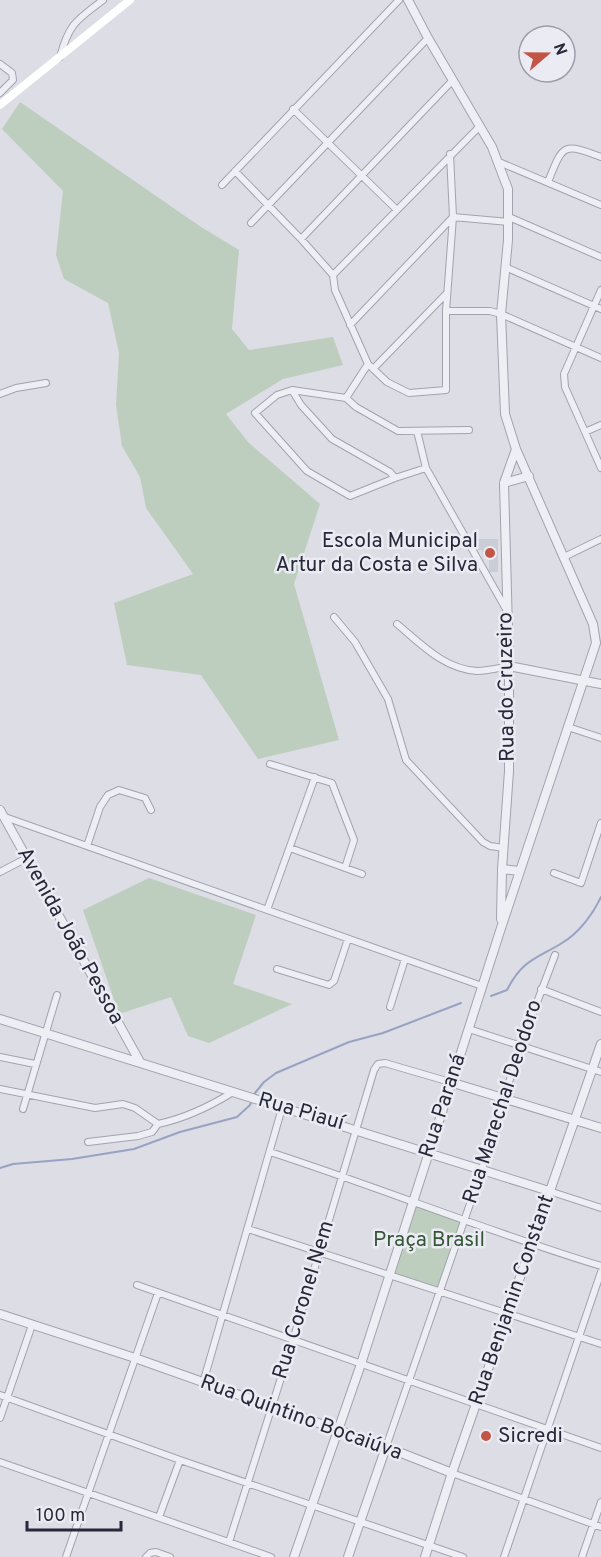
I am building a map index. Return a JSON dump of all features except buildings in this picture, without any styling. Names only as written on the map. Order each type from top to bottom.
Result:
[{"type":"main road","points":[[0,105],[130,0]]},
{"type":"street","points":[[60,57],[66,34],[78,20],[103,0]]},
{"type":"street","points":[[222,185],[399,0]]},
{"type":"street","points":[[408,0],[499,162],[508,189],[509,219],[501,314],[505,414],[516,449],[593,624],[599,646]]},
{"type":"street","points":[[251,222],[428,38]]},
{"type":"street","points":[[0,64],[12,73],[13,80],[0,93]]},
{"type":"street","points":[[301,239],[452,81]]},
{"type":"street","points":[[293,110],[396,209]]},
{"type":"street","points":[[333,275],[479,127]]},
{"type":"street","points":[[548,182],[560,154],[567,148],[578,148],[601,157]]},
{"type":"street","points":[[235,171],[333,275],[335,290],[370,367],[387,382],[409,393],[446,390],[446,311],[453,217],[450,154]]},
{"type":"street","points":[[499,162],[601,205]]},
{"type":"street","points":[[350,325],[453,217],[509,219],[601,257]]},
{"type":"street","points":[[505,267],[598,307]]},
{"type":"street","points":[[601,290],[598,307],[564,374],[565,387],[601,468]]},
{"type":"street","points":[[346,398],[370,367],[447,293]]},
{"type":"street","points":[[446,311],[490,311],[501,314],[601,357]]},
{"type":"street","points":[[0,394],[16,388],[46,383]]},
{"type":"street","points":[[292,390],[301,405],[332,439],[390,472],[395,478]]},
{"type":"street","points":[[426,468],[350,496],[307,471],[255,413],[276,395],[292,390],[346,398],[356,407],[398,431],[469,430]]},
{"type":"street","points":[[585,432],[601,425]]},
{"type":"street","points":[[417,431],[426,468],[506,609]]},
{"type":"street","name":"Rua do Cruzeiro","points":[[501,928],[508,771],[509,666],[504,483],[516,449]]},
{"type":"street","points":[[504,483],[529,476]]},
{"type":"street","points":[[564,557],[601,539]]},
{"type":"street","points":[[334,617],[355,642],[388,699],[406,760],[483,842],[490,846],[504,848]]},
{"type":"street","points":[[397,624],[440,659],[460,669],[479,671],[509,666],[601,684]]},
{"type":"street","name":"Rua Paraná","points":[[294,1557],[361,1364],[450,1082],[583,680],[592,654],[599,646]]},
{"type":"street","points":[[568,728],[601,738]]},
{"type":"street","points":[[270,764],[332,783],[354,840],[345,868]]},
{"type":"street","points":[[267,910],[315,777]]},
{"type":"street","points":[[87,846],[100,807],[108,795],[119,790],[145,798],[151,810]]},
{"type":"street","points":[[2,813],[87,846],[482,986]]},
{"type":"street","name":"Avenida João Pessoa","points":[[2,813],[140,1062]]},
{"type":"street","points":[[554,873],[581,883],[601,823]]},
{"type":"street","points":[[290,848],[362,874]]},
{"type":"street","points":[[0,872],[27,858]]},
{"type":"street","points":[[502,869],[520,871]]},
{"type":"street","points":[[277,969],[329,985],[334,981],[348,939]]},
{"type":"street","name":"Rua Marechal Deodoro","points":[[348,1557],[482,1169],[520,1047],[555,954]]},
{"type":"street","points":[[390,1007],[405,959]]},
{"type":"street","points":[[541,989],[601,1012]]},
{"type":"street","points":[[24,1109],[35,1064],[57,995]]},
{"type":"street","name":"Rua Piauí","points":[[0,1019],[356,1129],[601,1208]]},
{"type":"street","points":[[469,1029],[601,1072]]},
{"type":"street","name":"Rua Benjamin Constant","points":[[425,1557],[601,1044]]},
{"type":"street","points":[[0,1057],[35,1064]]},
{"type":"street","name":"Rua Coronel Nem","points":[[229,1542],[293,1340],[374,1070],[378,1064],[385,1063],[450,1082]]},
{"type":"street","points":[[450,1082],[601,1128]]},
{"type":"street","points":[[0,1089],[95,1108],[123,1104],[135,1108],[158,1124]]},
{"type":"street","points":[[88,1142],[138,1136],[152,1131],[158,1124],[179,1120],[204,1109],[233,1092]]},
{"type":"street","points":[[203,1383],[282,1108]]},
{"type":"street","points":[[270,1152],[342,1175],[412,1203],[531,1245],[601,1266]]},
{"type":"street","points":[[248,1229],[601,1344]]},
{"type":"street","points":[[504,1557],[601,1272]]},
{"type":"street","points":[[137,1285],[601,1448]]},
{"type":"street","points":[[66,1557],[158,1293]]},
{"type":"street","name":"Rua Quintino Bocaiúva","points":[[0,1314],[135,1358],[386,1447],[601,1527]]},
{"type":"street","points":[[0,1418],[4,1396],[32,1325]]},
{"type":"street","points":[[4,1396],[180,1460],[463,1557]]},
{"type":"street","points":[[159,1517],[180,1460]]},
{"type":"street","points":[[0,1462],[271,1557]]},
{"type":"street","points":[[582,1557],[601,1502]]},
{"type":"street","points":[[146,1557],[156,1552],[170,1557]]},
{"type":"shaded area","name":"Escola Municipal Artur da Costa e Silva","points":[[476,539],[498,539],[498,572],[489,572],[489,558],[483,557],[482,550],[477,550]]},
{"type":"green space","points":[[20,102],[201,227],[239,250],[232,329],[249,350],[333,337],[343,365],[283,379],[226,414],[248,442],[320,504],[294,584],[339,740],[258,759],[201,675],[127,665],[114,603],[193,574],[146,508],[140,477],[122,446],[116,405],[119,353],[108,303],[64,279],[56,255],[63,191],[2,129]]},
{"type":"green space","points":[[149,878],[256,915],[233,984],[292,1004],[209,1043],[188,1036],[171,997],[119,1014],[83,910]]},
{"type":"green space","name":"Praça Brasil","points":[[413,1205],[462,1221],[439,1288],[392,1274]]},
{"type":"waterway","points":[[491,996],[507,990],[524,966],[580,929],[601,897]]},
{"type":"waterway","points":[[0,1168],[13,1164],[72,1159],[134,1149],[180,1132],[237,1117],[250,1105],[255,1093],[264,1082],[276,1073],[349,1042],[383,1033],[461,1003]]},
{"type":"place","name":"Escola Municipal Artur da Costa e Silva","points":[[490,553]]},
{"type":"place","name":"Sicredi","points":[[486,1436]]}]
